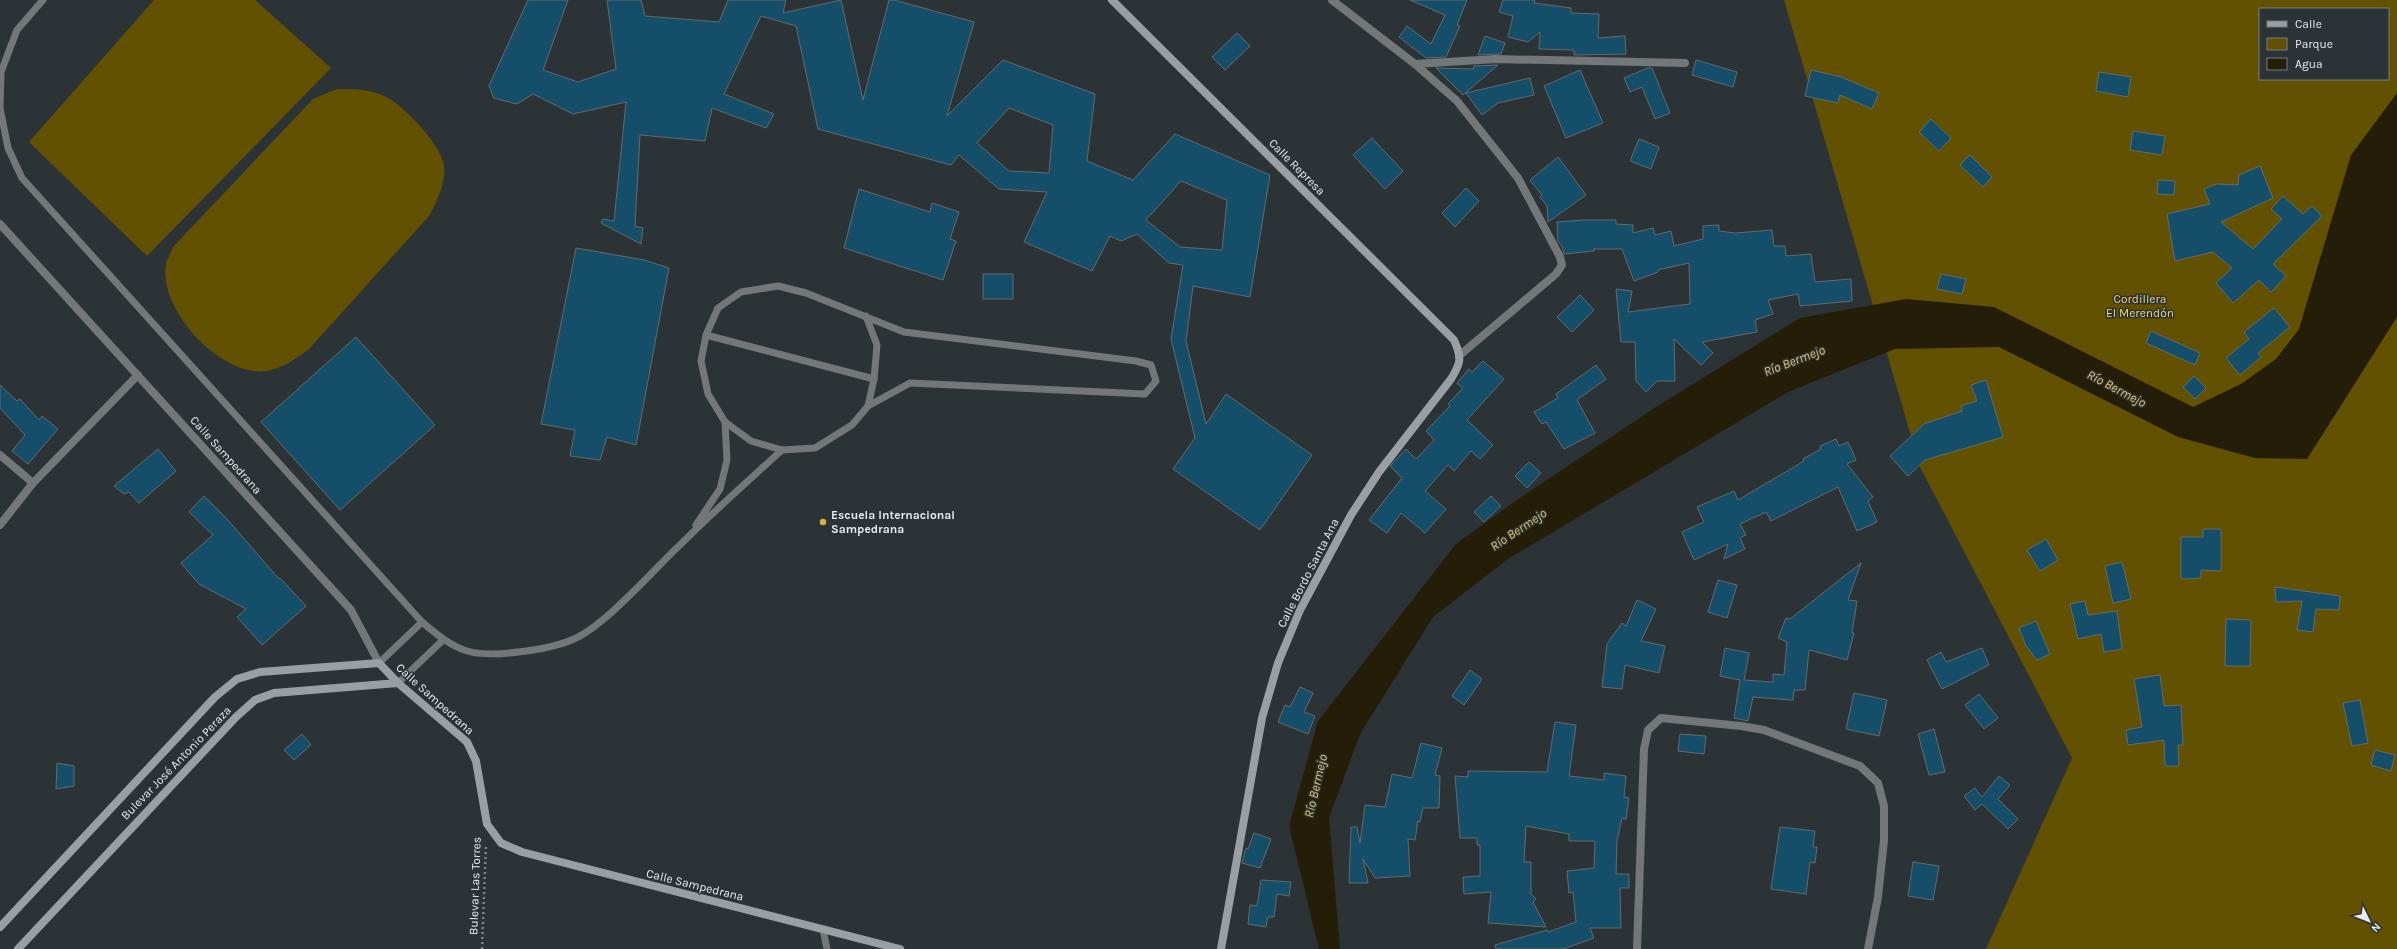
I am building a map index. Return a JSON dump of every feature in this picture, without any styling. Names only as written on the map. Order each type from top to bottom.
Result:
[{"type":"street","name":"Calle Represa","points":[[1112,0],[1454,340],[1460,355]]},
{"type":"street","points":[[1332,0],[1415,64],[1457,102],[1518,178],[1562,265],[1556,274],[1460,355]]},
{"type":"street","points":[[1415,64],[1496,59],[1686,63]]},
{"type":"street","name":"Calle Sampedrana","points":[[0,224],[351,610],[379,663],[398,683],[467,742],[476,761],[487,824],[501,843],[522,852],[900,949]]},
{"type":"street","name":"Calle Bordo Santa Ana","points":[[1221,949],[1262,718],[1281,656],[1300,610],[1351,515],[1379,472],[1451,380],[1459,367],[1460,355]]},
{"type":"street","points":[[0,524],[33,483],[138,375]]},
{"type":"street","points":[[0,455],[33,483]]},
{"type":"street","name":"Bulevar José Antonio Peraza","points":[[0,927],[215,697],[236,680],[260,672],[379,663]]},
{"type":"street","name":"Bulevar José Antonio Peraza","points":[[18,949],[236,717],[255,700],[274,693],[398,683]]},
{"type":"street","points":[[1637,949],[1644,749],[1648,730],[1661,718],[1741,726],[1764,730],[1860,766],[1869,773],[1882,791],[1886,820],[1878,898],[1868,949]]},
{"type":"lane","points":[[43,0],[17,30],[1,72],[0,108],[8,148],[22,178],[422,622],[443,640],[465,652],[503,654],[539,650],[574,639],[601,622],[691,534],[782,450]]},
{"type":"lane","points":[[778,286],[806,293],[866,316],[904,332],[1136,361],[1152,365],[1156,381],[1145,394],[910,384],[868,406],[852,425],[815,448],[782,450],[751,441],[726,422],[708,394],[701,361],[706,335],[718,308],[741,292],[778,286]]},
{"type":"lane","points":[[866,316],[877,345],[874,379],[868,406]]},
{"type":"lane","points":[[706,335],[874,379]]},
{"type":"lane","points":[[691,534],[720,489],[727,460],[726,422]]},
{"type":"lane","points":[[379,663],[422,622]]},
{"type":"lane","points":[[398,683],[443,640]]},
{"type":"lane","points":[[823,930],[827,949]]},
{"type":"path","name":"Bulevar Las Torres","points":[[482,949],[487,824]]},
{"type":"green space","points":[[154,0],[255,0],[331,68],[147,256],[29,142]]},
{"type":"green space","name":"Cordillera El Merendón","points":[[1784,0],[2397,0],[2397,949],[1986,949],[2072,758],[1920,467]]},
{"type":"green space","points":[[337,89],[360,90],[377,93],[390,99],[409,114],[434,143],[443,161],[444,175],[441,190],[429,216],[309,349],[289,363],[278,368],[266,371],[248,370],[230,363],[212,352],[196,337],[182,320],[172,301],[166,282],[166,264],[173,247],[313,99]]},
{"type":"water","name":"Río Bermejo","points":[[2397,93],[2397,317],[2307,459],[2255,458],[2178,437],[1999,347],[1895,349],[1788,392],[1508,559],[1433,617],[1360,734],[1329,818],[1340,949],[1319,949],[1289,826],[1318,721],[1456,544],[1514,502],[1656,407],[1800,318],[1906,299],[1994,307],[2193,407],[2241,384],[2276,359],[2299,329],[2351,155]]},
{"type":"building","points":[[528,0],[568,0],[543,70],[578,82],[616,69],[607,0],[641,0],[645,16],[719,22],[728,0],[786,0],[783,13],[841,0],[863,100],[889,0],[894,0],[974,22],[947,116],[1003,60],[1095,94],[1087,161],[1133,180],[1175,134],[1270,175],[1250,297],[1193,286],[1186,341],[1206,424],[1226,394],[1312,455],[1260,530],[1173,469],[1195,438],[1171,339],[1183,265],[1169,263],[1137,234],[1121,241],[1110,236],[1092,271],[1024,242],[1047,192],[999,189],[959,155],[951,165],[818,129],[796,26],[761,16],[724,94],[774,114],[766,128],[712,108],[705,141],[640,135],[635,226],[643,228],[641,244],[601,223],[603,219],[614,221],[626,102],[573,114],[533,94],[517,104],[494,98],[489,86]],"holes":[[[1009,108],[1053,125],[1049,173],[1009,171],[977,143]],[[1181,181],[1227,200],[1222,250],[1180,247],[1146,220]]]},
{"type":"building","points":[[1410,0],[1467,0],[1457,25],[1460,26],[1446,57],[1426,58],[1399,37],[1407,26],[1431,44],[1445,15]]},
{"type":"building","points":[[1503,0],[1535,0],[1534,3],[1571,8],[1571,13],[1599,14],[1598,38],[1625,36],[1626,54],[1574,55],[1574,50],[1539,49],[1540,32],[1528,42],[1508,37],[1513,16],[1499,12]]},
{"type":"building","points":[[1237,33],[1250,46],[1225,70],[1212,57]]},
{"type":"building","points":[[1485,36],[1505,43],[1501,54],[1478,55]]},
{"type":"building","points":[[1696,60],[1737,72],[1733,87],[1692,75]]},
{"type":"building","points":[[1498,65],[1463,95],[1436,68],[1473,69],[1474,66]]},
{"type":"building","points":[[1648,68],[1652,68],[1670,113],[1655,119],[1642,87],[1630,92],[1624,78]]},
{"type":"building","points":[[1580,70],[1603,123],[1566,138],[1544,86]]},
{"type":"building","points":[[1811,70],[1841,77],[1879,93],[1872,109],[1840,95],[1838,103],[1805,96]]},
{"type":"building","points":[[2099,72],[2131,77],[2128,97],[2096,91]]},
{"type":"building","points":[[1530,78],[1534,95],[1498,103],[1482,115],[1466,93]]},
{"type":"building","points":[[1931,119],[1951,138],[1939,151],[1919,132]]},
{"type":"building","points":[[2133,131],[2165,136],[2162,155],[2130,150]]},
{"type":"building","points":[[1372,138],[1403,171],[1385,189],[1353,155]]},
{"type":"building","points":[[1639,139],[1659,147],[1651,169],[1630,161]]},
{"type":"building","points":[[1970,155],[1992,177],[1983,187],[1960,165]]},
{"type":"building","points":[[1558,157],[1586,195],[1548,222],[1547,206],[1540,197],[1542,195],[1530,180]]},
{"type":"building","points":[[2260,166],[2273,198],[2221,222],[2253,249],[2282,219],[2271,209],[2283,196],[2303,214],[2312,206],[2322,216],[2273,264],[2286,276],[2271,292],[2259,280],[2233,303],[2216,283],[2232,268],[2213,252],[2175,261],[2167,214],[2210,204],[2204,189],[2217,184],[2238,185],[2239,175]]},
{"type":"building","points":[[2158,180],[2175,181],[2174,195],[2157,194]]},
{"type":"building","points":[[1466,188],[1479,201],[1455,227],[1442,213]]},
{"type":"building","points":[[859,189],[930,212],[932,203],[959,212],[950,239],[956,241],[943,280],[844,248]]},
{"type":"building","points":[[1616,220],[1616,224],[1633,225],[1633,233],[1653,228],[1655,235],[1671,231],[1674,246],[1703,239],[1703,226],[1719,225],[1719,231],[1735,233],[1772,230],[1774,246],[1785,246],[1786,256],[1811,254],[1815,282],[1851,279],[1852,301],[1800,306],[1798,294],[1768,300],[1773,314],[1755,320],[1757,332],[1702,342],[1713,353],[1701,365],[1674,339],[1675,381],[1657,381],[1646,392],[1636,381],[1635,342],[1621,342],[1616,289],[1632,291],[1628,312],[1690,304],[1689,263],[1658,270],[1658,272],[1634,281],[1622,249],[1594,249],[1594,251],[1564,254],[1562,246],[1558,242],[1557,222]]},
{"type":"building","points":[[576,248],[644,260],[669,268],[636,445],[607,437],[600,460],[570,456],[575,430],[541,424]]},
{"type":"building","points":[[983,274],[1013,274],[1013,299],[983,299]]},
{"type":"building","points":[[1941,274],[1966,279],[1962,294],[1937,289]]},
{"type":"building","points":[[1580,295],[1594,310],[1572,332],[1557,317]]},
{"type":"building","points":[[2274,308],[2290,327],[2258,353],[2261,357],[2240,375],[2226,358],[2249,339],[2244,332]]},
{"type":"building","points":[[2151,331],[2200,353],[2195,365],[2146,343]]},
{"type":"building","points":[[356,337],[435,425],[340,510],[261,422]]},
{"type":"building","points":[[1483,361],[1504,379],[1467,420],[1493,445],[1480,459],[1471,451],[1454,471],[1448,465],[1425,491],[1446,509],[1425,533],[1401,513],[1387,533],[1369,520],[1402,478],[1390,466],[1406,449],[1416,459],[1434,440],[1426,431],[1450,406],[1448,404],[1463,388],[1457,383],[1469,369],[1472,372]]},
{"type":"building","points":[[1596,365],[1606,379],[1577,400],[1595,433],[1564,449],[1546,422],[1542,424],[1534,412],[1558,398],[1556,394]]},
{"type":"building","points":[[2194,376],[2206,388],[2195,399],[2183,387]]},
{"type":"building","points":[[1986,380],[2003,437],[1925,460],[1908,476],[1890,456],[1924,424],[1962,411],[1961,406],[1977,401],[1971,385]]},
{"type":"building","points":[[0,385],[17,401],[20,399],[39,420],[42,416],[58,429],[28,464],[12,451],[25,435],[0,408]]},
{"type":"building","points":[[1836,439],[1839,446],[1848,442],[1856,460],[1847,464],[1873,497],[1868,501],[1877,522],[1857,531],[1838,487],[1771,521],[1766,512],[1740,524],[1746,535],[1740,538],[1745,549],[1724,559],[1728,544],[1694,560],[1682,532],[1704,522],[1697,507],[1734,491],[1738,500],[1804,461],[1803,459],[1821,449],[1820,446]]},
{"type":"building","points":[[158,449],[176,471],[139,503],[129,492],[124,494],[114,486]]},
{"type":"building","points":[[1529,462],[1541,473],[1527,488],[1515,476]]},
{"type":"building","points":[[204,496],[227,519],[279,579],[280,578],[306,606],[262,645],[237,617],[246,609],[199,584],[181,563],[213,535],[189,512]]},
{"type":"building","points":[[1491,496],[1501,506],[1484,522],[1474,512]]},
{"type":"building","points":[[2203,529],[2221,529],[2221,571],[2201,570],[2201,578],[2181,579],[2181,537],[2203,537]]},
{"type":"building","points":[[2046,539],[2058,560],[2040,571],[2027,550]]},
{"type":"building","points":[[2122,562],[2131,599],[2113,603],[2105,566]]},
{"type":"building","points":[[1861,563],[1848,600],[1857,601],[1852,633],[1854,633],[1847,660],[1809,650],[1805,690],[1794,690],[1793,700],[1753,697],[1748,721],[1734,718],[1740,680],[1720,676],[1725,648],[1749,653],[1744,680],[1773,682],[1773,674],[1784,675],[1787,642],[1778,638],[1786,618],[1790,619]]},
{"type":"building","points":[[1718,580],[1737,585],[1727,618],[1708,612]]},
{"type":"building","points":[[2275,587],[2340,596],[2339,610],[2316,609],[2313,632],[2297,630],[2302,601],[2276,602]]},
{"type":"building","points":[[1637,600],[1656,609],[1641,641],[1665,646],[1659,673],[1625,665],[1622,689],[1602,687],[1607,644],[1622,623],[1626,626]]},
{"type":"building","points":[[2085,601],[2088,615],[2117,611],[2122,649],[2104,652],[2101,634],[2078,639],[2070,604]]},
{"type":"building","points":[[2226,619],[2251,620],[2250,666],[2225,666]]},
{"type":"building","points":[[2036,621],[2050,654],[2037,660],[2026,646],[2019,628]]},
{"type":"building","points":[[1982,648],[1989,665],[1942,689],[1927,660],[1941,652],[1946,662]]},
{"type":"building","points":[[1470,670],[1482,679],[1464,705],[1452,696]]},
{"type":"building","points":[[2160,675],[2164,706],[2181,705],[2183,745],[2178,745],[2179,766],[2165,766],[2164,740],[2128,745],[2126,730],[2142,727],[2134,679]]},
{"type":"building","points":[[1300,687],[1313,693],[1304,712],[1315,716],[1308,734],[1278,722],[1285,705],[1290,707]]},
{"type":"building","points":[[1854,693],[1887,700],[1879,736],[1846,729]]},
{"type":"building","points":[[1979,694],[1998,718],[1984,729],[1965,705]]},
{"type":"building","points":[[2360,700],[2368,743],[2352,746],[2343,703]]},
{"type":"building","points":[[1555,722],[1576,725],[1569,776],[1604,780],[1604,773],[1626,776],[1624,797],[1629,798],[1626,819],[1622,818],[1617,841],[1616,874],[1629,874],[1629,888],[1620,888],[1621,928],[1590,928],[1594,938],[1563,949],[1496,949],[1495,945],[1547,930],[1548,932],[1576,922],[1573,892],[1569,893],[1567,871],[1594,868],[1595,841],[1569,841],[1569,834],[1526,826],[1524,862],[1531,862],[1531,894],[1536,899],[1533,902],[1546,927],[1488,923],[1491,892],[1464,894],[1463,877],[1480,876],[1480,845],[1477,845],[1477,838],[1460,838],[1455,776],[1468,777],[1468,771],[1547,772]]},
{"type":"building","points":[[1934,729],[1945,772],[1929,775],[1918,734]]},
{"type":"building","points":[[302,734],[311,745],[294,760],[284,750]]},
{"type":"building","points":[[1680,734],[1706,736],[1704,754],[1678,751]]},
{"type":"building","points":[[1421,743],[1442,748],[1435,775],[1440,776],[1439,808],[1423,808],[1420,822],[1418,821],[1415,840],[1408,839],[1410,876],[1375,878],[1363,859],[1368,883],[1349,883],[1351,827],[1357,827],[1360,843],[1365,805],[1385,807],[1392,774],[1412,778]]},
{"type":"building","points":[[2375,750],[2395,755],[2391,771],[2371,765]]},
{"type":"building","points":[[57,763],[74,766],[74,786],[56,789]]},
{"type":"building","points":[[1999,776],[2010,785],[1998,799],[2018,819],[2008,829],[1982,804],[1975,810],[1964,796],[1975,788],[1982,797]]},
{"type":"building","points":[[1780,827],[1815,831],[1813,847],[1817,847],[1815,863],[1810,862],[1806,894],[1771,889]]},
{"type":"building","points":[[1254,833],[1271,839],[1260,868],[1242,863],[1246,848],[1248,849]]},
{"type":"building","points":[[1913,862],[1939,866],[1933,900],[1908,896]]},
{"type":"building","points":[[1261,880],[1291,882],[1289,896],[1277,894],[1274,917],[1268,917],[1266,927],[1248,924],[1250,905],[1257,906]]},
{"type":"place","name":"Escuela Internacional Sampedrana","points":[[823,522]]}]
